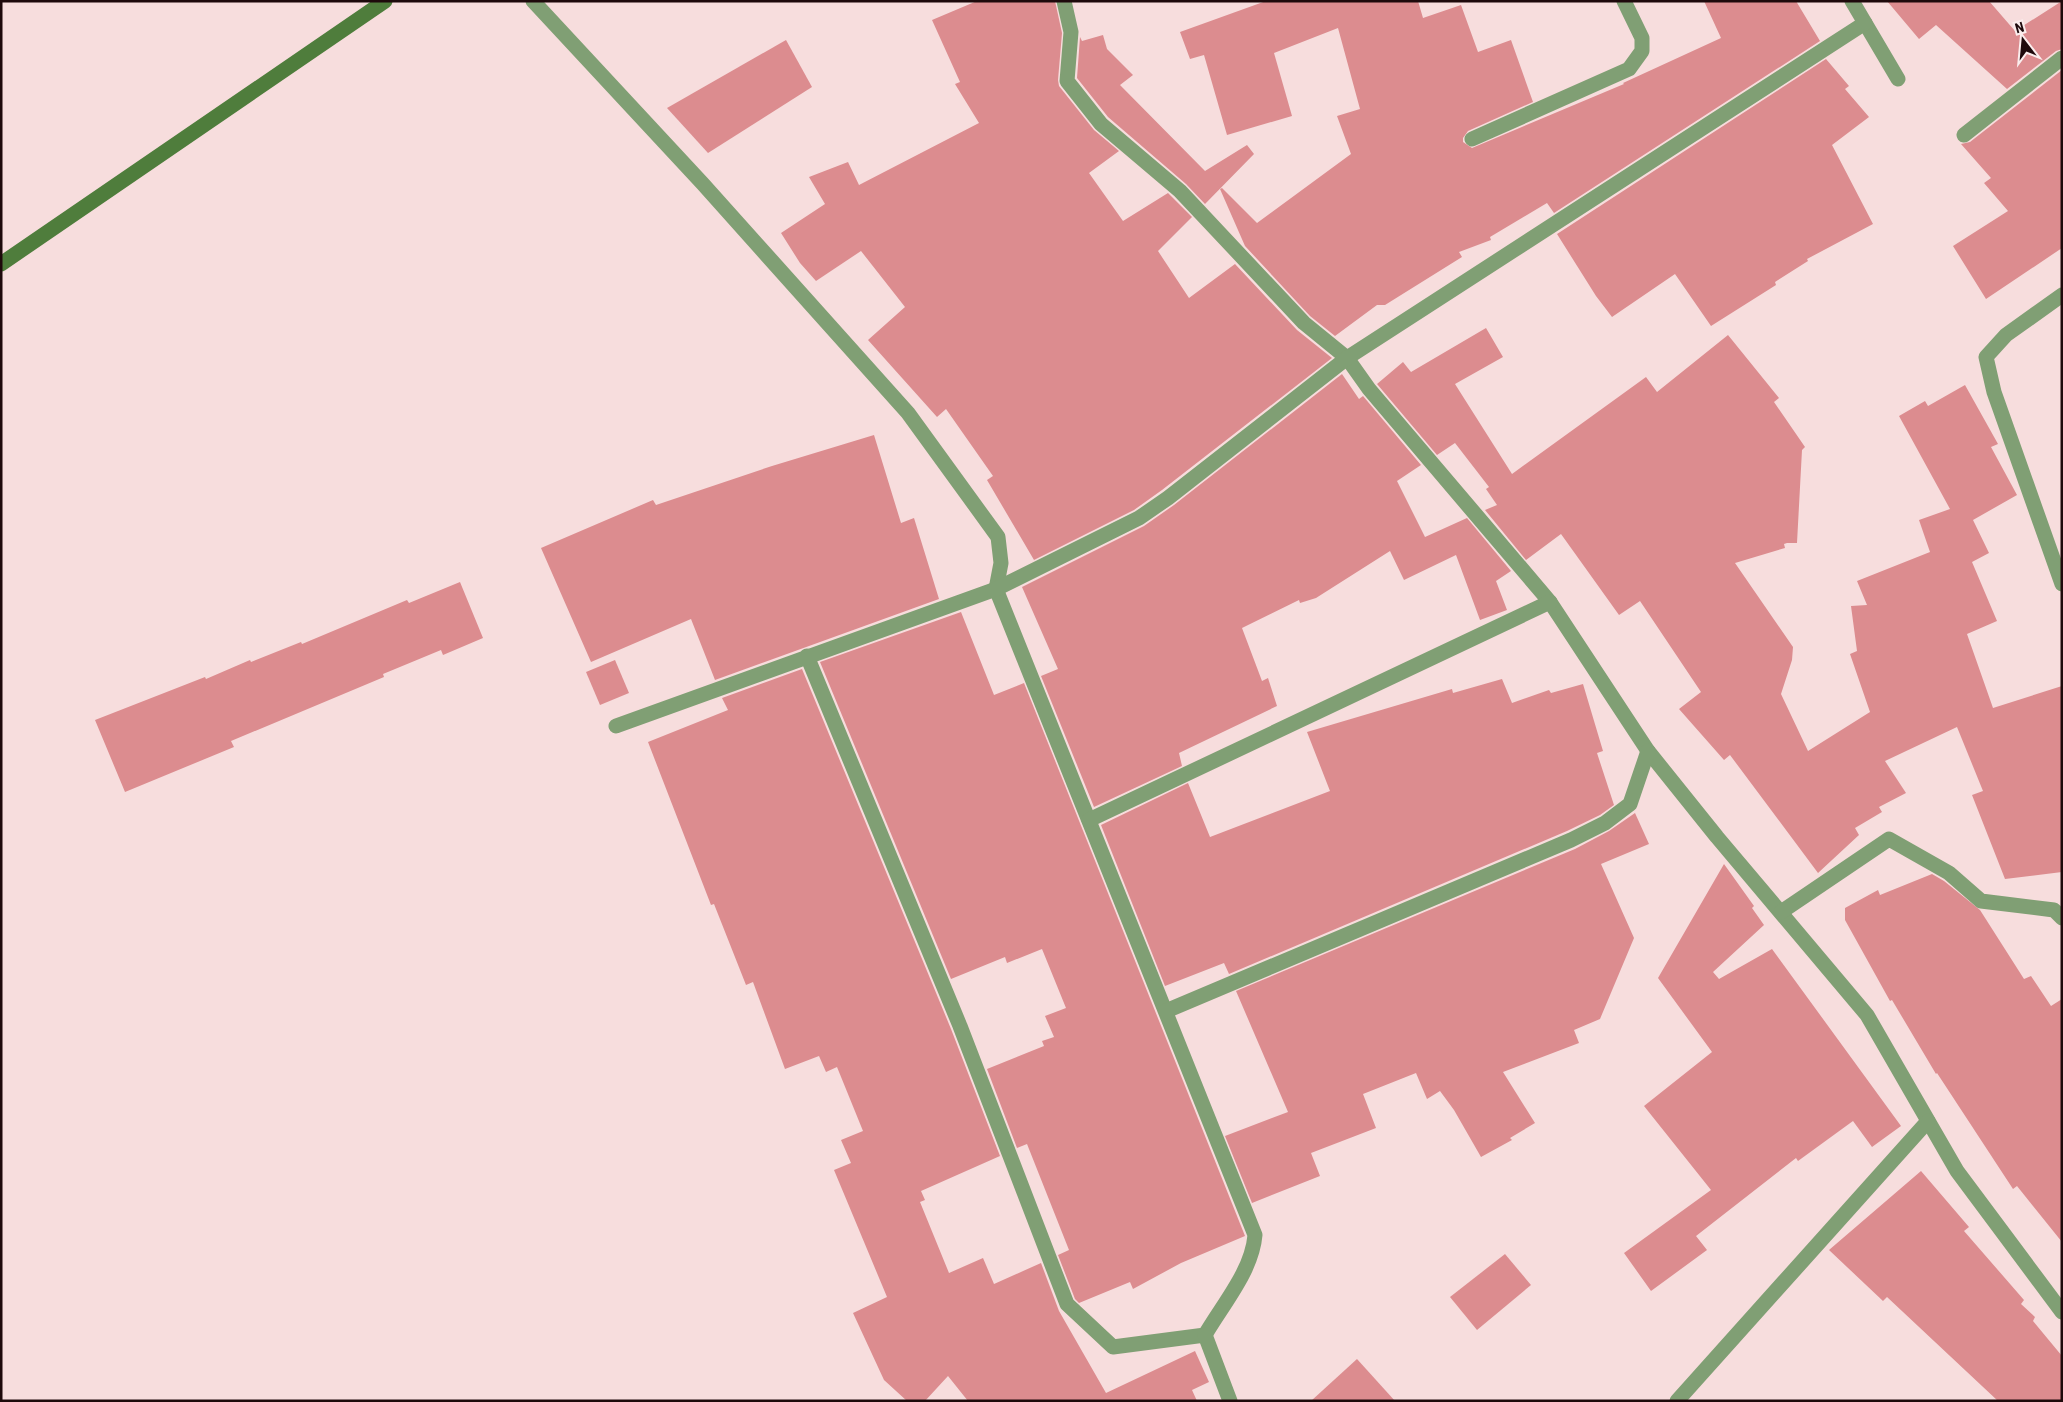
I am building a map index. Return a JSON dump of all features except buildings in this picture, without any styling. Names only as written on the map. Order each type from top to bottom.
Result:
[{"type":"street","points":[[1,264],[385,1]]},
{"type":"street","points":[[533,1],[710,192],[908,414],[998,537],[1001,563],[996,589],[1255,1235],[1254,1253],[1205,1335]]},
{"type":"street","points":[[1064,1],[1071,32],[1067,81],[1102,124],[1180,191],[1304,323],[1347,358],[1369,389],[1550,602],[1648,751],[1717,837],[1866,1015],[1957,1171],[2062,1312]]},
{"type":"street","points":[[1472,139],[1629,68],[1642,51],[1642,38],[1624,1]]},
{"type":"street","points":[[1852,1],[1898,79]]},
{"type":"street","points":[[616,726],[996,589],[1139,518],[1168,498],[1347,358],[1865,23]]},
{"type":"street","points":[[1964,135],[2062,58]]},
{"type":"street","points":[[2062,295],[2006,335],[1986,357],[1994,392],[2062,584]]},
{"type":"street","points":[[1089,820],[1550,602]]},
{"type":"street","points":[[808,656],[960,1026],[1067,1304],[1113,1347],[1205,1335]]},
{"type":"street","points":[[1166,1011],[1571,840],[1605,823],[1630,804],[1648,751]]},
{"type":"street","points":[[1781,912],[1889,840],[1949,873],[1981,901],[2054,910],[2062,918]]},
{"type":"street","points":[[1677,1401],[1928,1121]]},
{"type":"street","points":[[1205,1335],[1230,1401]]}]
